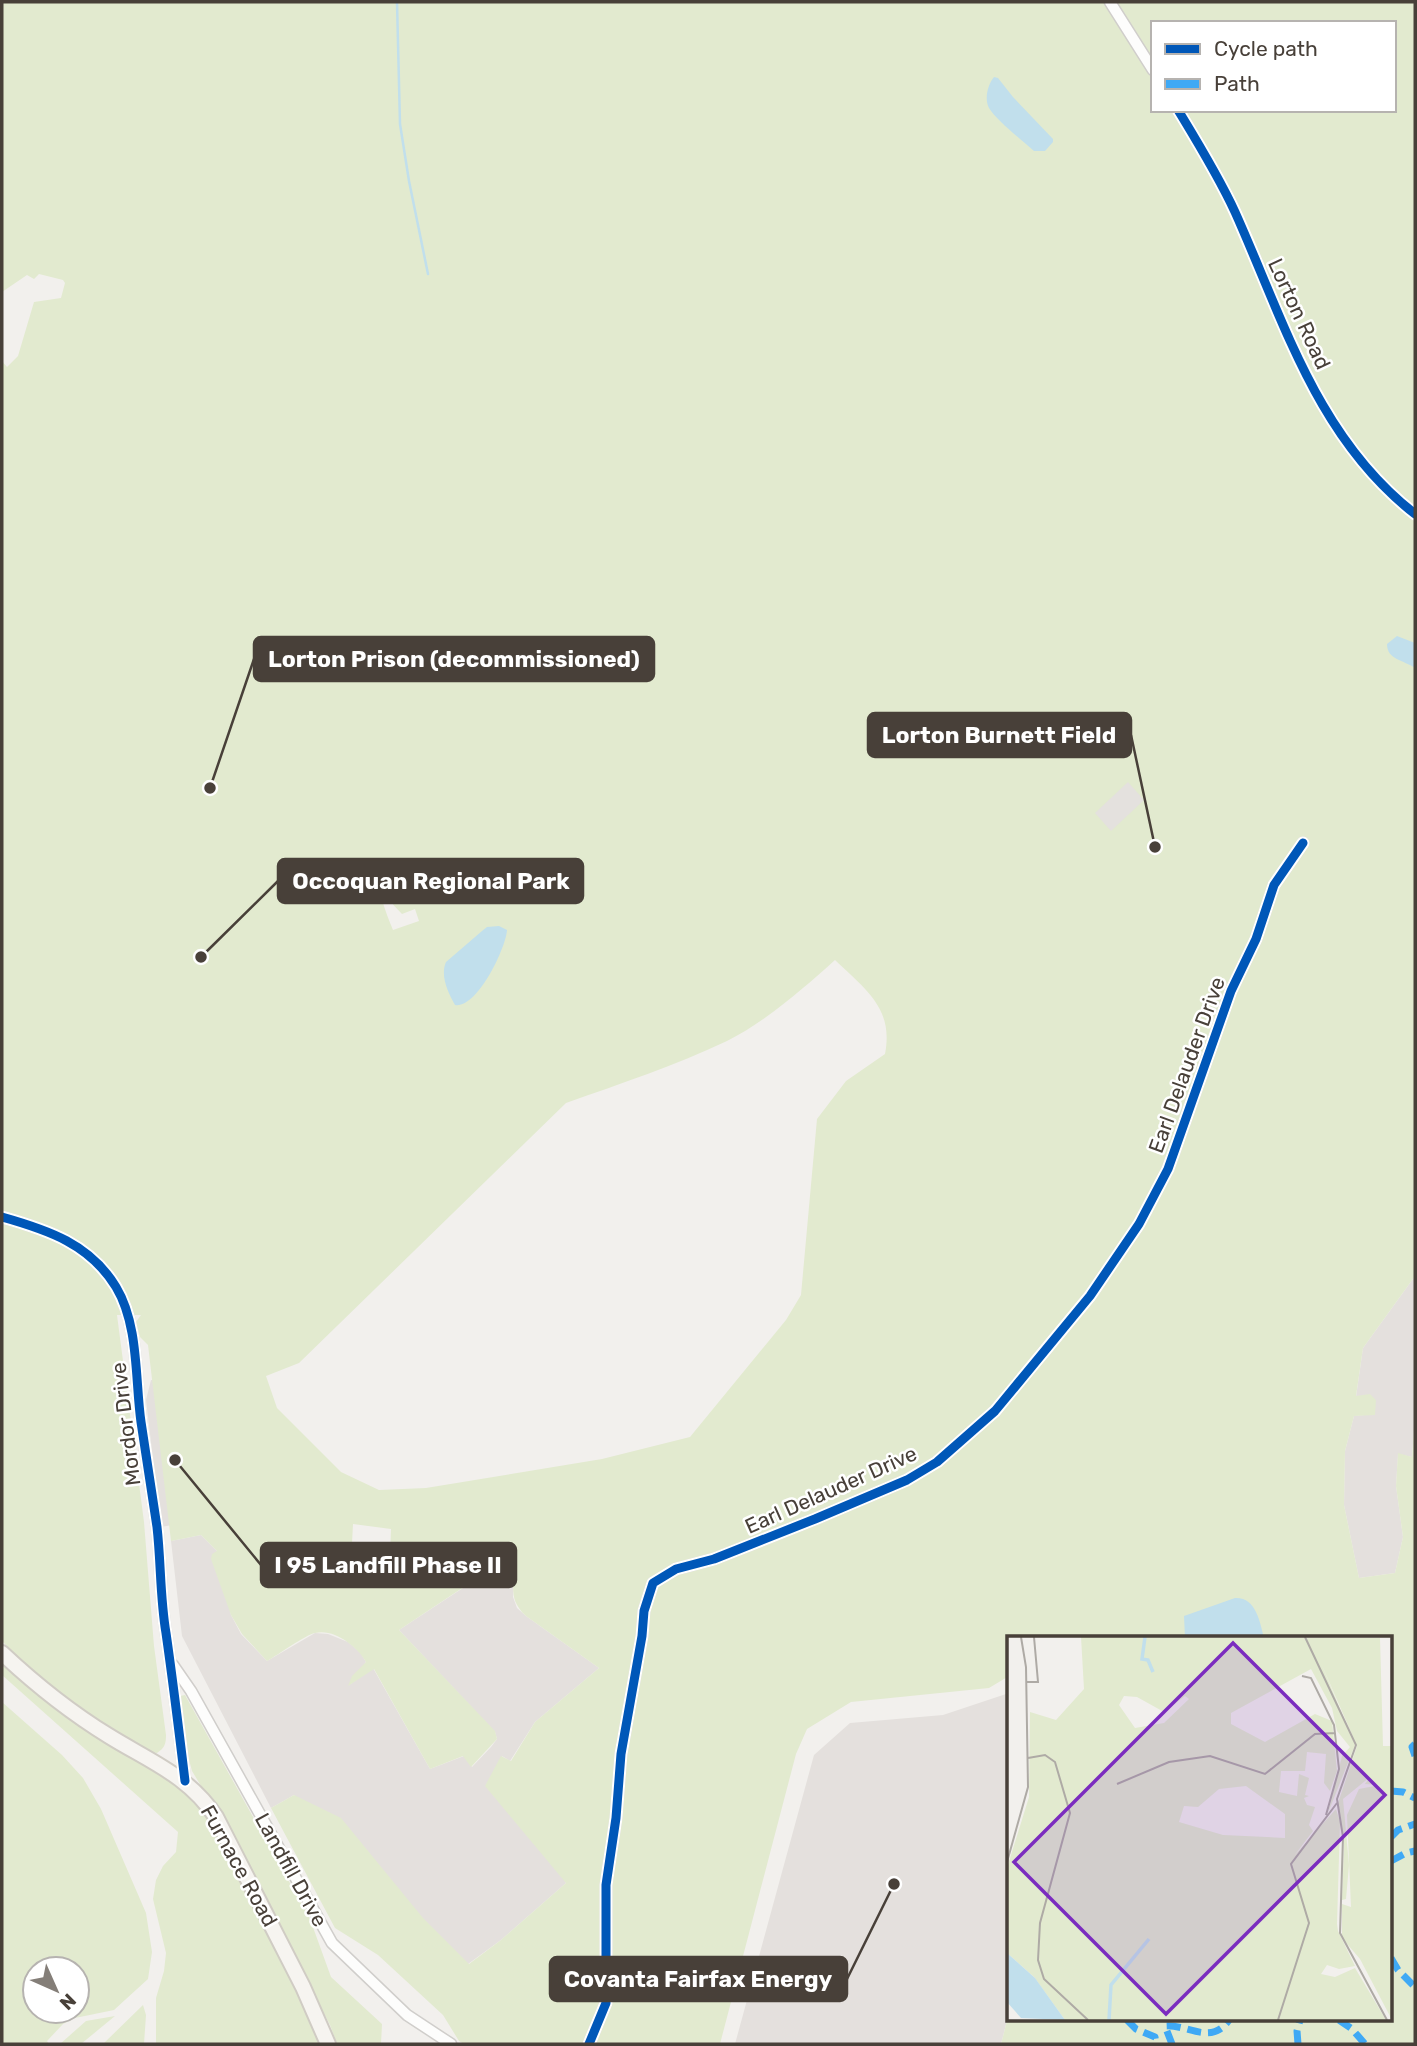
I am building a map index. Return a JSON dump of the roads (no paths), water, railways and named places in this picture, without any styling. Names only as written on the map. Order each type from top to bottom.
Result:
[{"type":"main road","name":"Furnace Road","points":[[2,1653],[44,1690],[87,1721],[185,1781],[206,1802],[216,1816],[303,1987],[328,2044]]},
{"type":"street","points":[[1110,2],[1151,67]]},
{"type":"street","name":"Lorton Road","points":[[1179,112],[1211,165],[1234,211],[1278,313],[1330,420],[1370,472],[1415,514]]},
{"type":"street","name":"Earl Delauder Drive","points":[[589,2044],[606,2003],[606,1885],[616,1818],[621,1754],[644,1611],[653,1583],[676,1569],[746,1547],[907,1480],[937,1462],[995,1411],[1090,1296],[1139,1224],[1168,1169],[1231,991],[1256,939],[1274,885],[1303,843]]},
{"type":"street","name":"Mordor Drive","points":[[2,1217],[39,1227],[70,1241],[89,1255],[107,1274],[124,1304],[138,1366],[140,1419],[157,1528],[166,1632],[185,1781]]},
{"type":"street","name":"Landfill Drive","points":[[171,1661],[191,1691],[336,1949],[407,2015],[451,2044]]},
{"type":"water","points":[[994,77],[998,78],[1053,139],[1045,151],[1034,151],[992,113],[987,92]]},
{"type":"water","points":[[1397,636],[1415,643],[1415,668],[1390,653],[1387,644]]},
{"type":"water","points":[[499,926],[507,930],[502,950],[489,976],[472,998],[464,1004],[455,1005],[444,978],[446,962],[487,927]]},
{"type":"water","points":[[1235,1598],[1242,1599],[1256,1612],[1264,1636],[1185,1636],[1184,1616]]},
{"type":"waterway","points":[[397,2],[400,124],[428,274]]},
{"type":"place","name":"Lorton Prison (decommissioned)","points":[[210,788]]},
{"type":"place","name":"Lorton Burnett Field","points":[[1155,847]]},
{"type":"place","name":"Occoquan Regional Park","points":[[201,957]]},
{"type":"place","name":"I 95 Landfill Phase II","points":[[175,1460]]},
{"type":"place","name":"Covanta Fairfax Energy","points":[[894,1884]]}]
